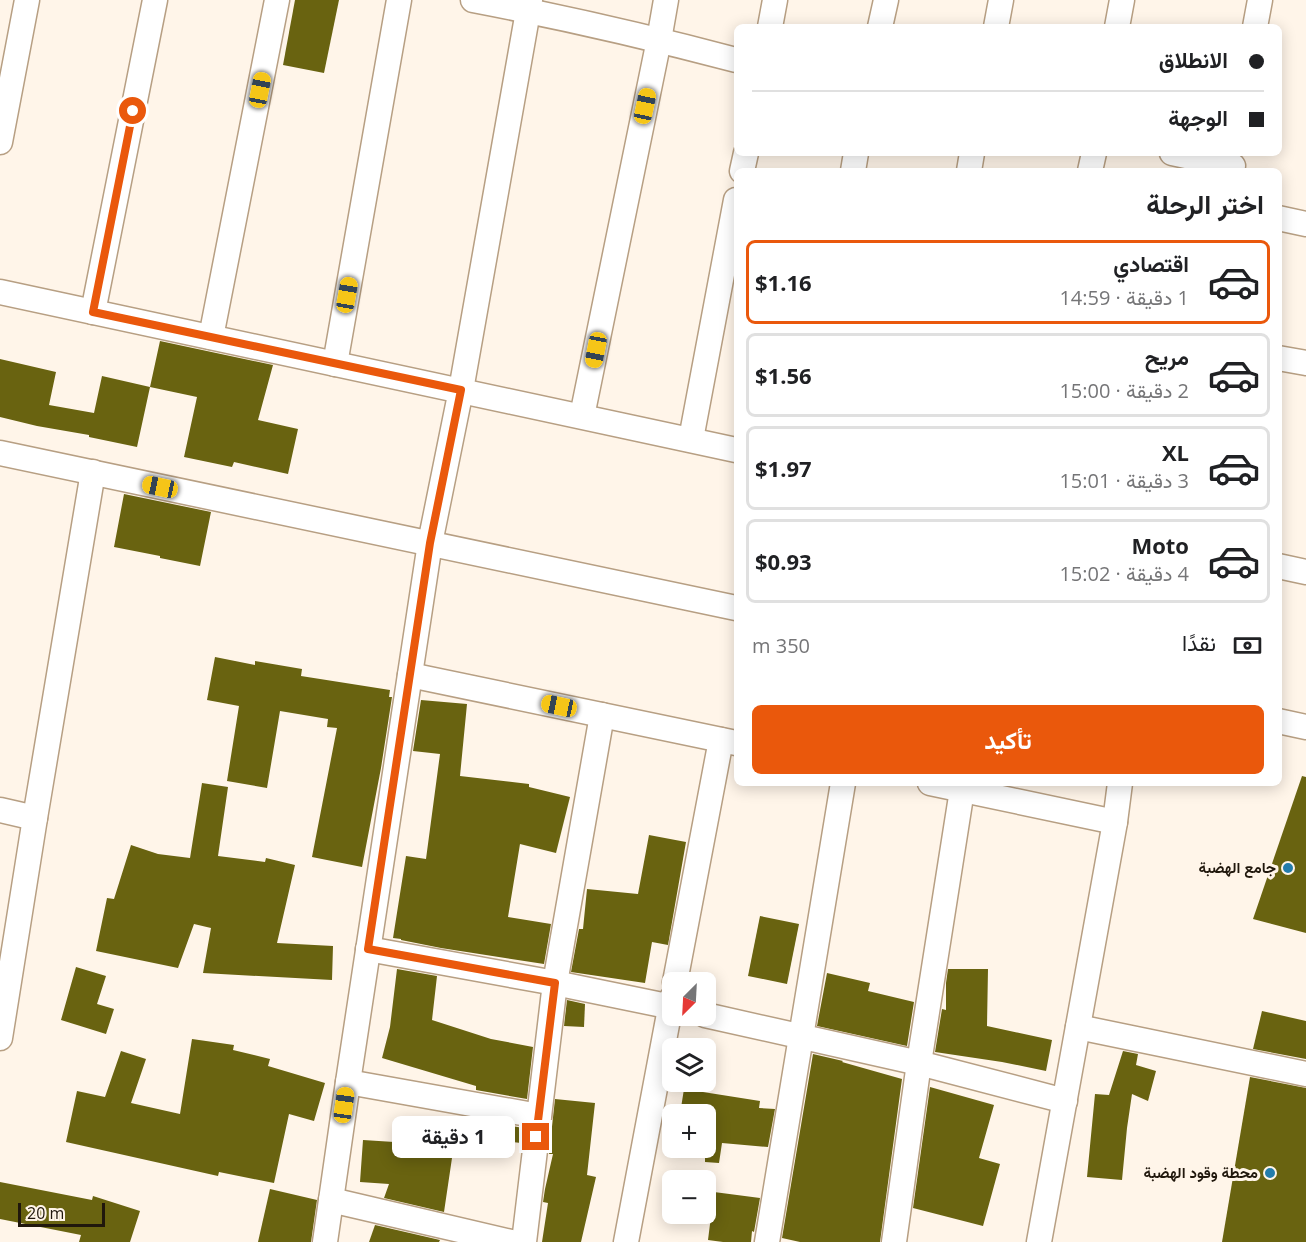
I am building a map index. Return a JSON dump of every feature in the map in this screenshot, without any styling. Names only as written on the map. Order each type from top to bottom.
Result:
[{"type":"street","points":[[0,142],[27,0]]},
{"type":"street","points":[[93,312],[155,0]]},
{"type":"street","points":[[211,337],[278,0]]},
{"type":"street","points":[[335,364],[399,0]]},
{"type":"street","points":[[473,0],[529,5],[734,59]]},
{"type":"street","points":[[582,416],[666,0]]},
{"type":"street","points":[[771,24],[775,0]]},
{"type":"street","points":[[881,24],[886,0]]},
{"type":"street","points":[[997,24],[1001,0]]},
{"type":"street","points":[[1118,24],[1122,0]]},
{"type":"street","points":[[1256,24],[1260,0]]},
{"type":"street","points":[[325,1242],[430,543],[461,390],[529,5]]},
{"type":"street","points":[[1190,156],[1233,163]]},
{"type":"street","points":[[691,439],[734,211]]},
{"type":"street","points":[[1282,219],[1306,224]]},
{"type":"street","points":[[0,292],[734,450]]},
{"type":"street","points":[[1282,359],[1306,363]]},
{"type":"street","points":[[0,453],[734,608]]},
{"type":"street","points":[[0,1038],[93,472]]},
{"type":"street","points":[[1282,567],[1306,572]]},
{"type":"street","points":[[410,675],[729,741],[677,972]]},
{"type":"street","points":[[524,1242],[555,983],[602,715]]},
{"type":"street","points":[[1282,722],[1306,727]]},
{"type":"street","points":[[766,1242],[843,786]]},
{"type":"street","points":[[944,786],[1115,822]]},
{"type":"street","points":[[1040,1242],[1120,786]]},
{"type":"street","points":[[894,1242],[962,790]]},
{"type":"street","points":[[0,810],[35,818]]},
{"type":"street","points":[[368,949],[662,1002]]},
{"type":"street","points":[[716,1018],[919,1064],[1065,1101]]},
{"type":"street","points":[[626,1242],[667,1026]]},
{"type":"street","points":[[1078,1027],[1306,1074]]},
{"type":"street","points":[[348,1082],[539,1116]]},
{"type":"street","points":[[331,1200],[511,1242]]},
{"type":"building","points":[[295,0],[339,0],[324,73],[283,65]]},
{"type":"building","points":[[160,341],[273,365],[258,420],[298,429],[288,474],[234,462],[232,467],[184,457],[197,397],[150,387]]},
{"type":"building","points":[[0,359],[56,372],[49,405],[94,413],[102,376],[150,387],[137,447],[0,417]]},
{"type":"building","points":[[124,494],[211,512],[200,566],[114,547]]},
{"type":"building","points":[[215,657],[255,665],[255,661],[302,669],[301,676],[390,690],[389,697],[392,697],[381,768],[362,867],[312,857],[337,728],[327,727],[328,719],[280,711],[267,788],[227,781],[239,706],[207,700]]},
{"type":"building","points":[[421,700],[467,704],[460,776],[529,784],[529,787],[570,797],[556,853],[520,844],[508,917],[551,924],[544,964],[393,938],[406,856],[426,859],[440,754],[413,751]]},
{"type":"building","name":"جامع الهضبة","points":[[1302,776],[1306,777],[1306,933],[1253,919]]},
{"type":"building","points":[[202,783],[228,787],[218,856],[265,862],[266,858],[295,865],[277,943],[333,946],[332,980],[203,973],[211,928],[194,924],[178,968],[96,951],[107,898],[114,899],[131,845],[158,854],[190,858]]},
{"type":"building","points":[[649,835],[686,842],[668,945],[652,942],[645,983],[571,972],[579,929],[583,929],[587,889],[638,894]]},
{"type":"building","points":[[760,916],[799,924],[787,984],[748,976]]},
{"type":"building","points":[[76,967],[106,976],[97,1004],[114,1009],[106,1034],[61,1020]]},
{"type":"building","points":[[397,969],[437,976],[432,1020],[491,1039],[533,1047],[527,1099],[476,1090],[476,1086],[382,1058],[390,1027]]},
{"type":"building","points":[[948,969],[988,969],[987,1026],[1052,1040],[1046,1071],[935,1052],[942,1009],[946,1010]]},
{"type":"building","points":[[827,973],[870,983],[868,991],[914,1002],[907,1046],[817,1026]]},
{"type":"building","points":[[567,1000],[585,1004],[584,1027],[564,1026]]},
{"type":"building","points":[[1262,1011],[1306,1021],[1306,1059],[1253,1049]]},
{"type":"building","points":[[192,1039],[234,1045],[233,1050],[270,1059],[268,1066],[325,1083],[314,1121],[289,1114],[274,1183],[219,1172],[218,1176],[66,1142],[77,1091],[105,1097],[121,1051],[146,1059],[131,1103],[180,1114]]},
{"type":"building","points":[[1123,1051],[1138,1054],[1136,1065],[1156,1071],[1148,1101],[1132,1094],[1122,1180],[1087,1177],[1095,1094],[1109,1095]]},
{"type":"building","points":[[813,1054],[902,1079],[880,1242],[800,1242],[782,1238]]},
{"type":"building","name":"محطة وقود الهضبة","points":[[1250,1077],[1306,1088],[1306,1242],[1222,1242]]},
{"type":"building","points":[[930,1087],[994,1105],[979,1158],[1000,1164],[983,1226],[913,1208]]},
{"type":"building","points":[[684,1092],[703,1092],[760,1101],[759,1108],[775,1109],[768,1147],[722,1143],[719,1163],[705,1162],[705,1158],[716,1158],[716,1104],[682,1104]]},
{"type":"building","points":[[555,1099],[595,1103],[587,1175],[596,1177],[581,1242],[542,1242],[548,1203],[543,1202],[553,1154],[549,1154]]},
{"type":"building","points":[[472,1119],[523,1128],[521,1143],[470,1137]]},
{"type":"building","points":[[363,1140],[410,1143],[409,1151],[452,1158],[444,1212],[384,1198],[389,1184],[360,1182]]},
{"type":"building","points":[[0,1182],[92,1200],[93,1196],[140,1211],[130,1242],[79,1242],[81,1235],[0,1219]]},
{"type":"building","points":[[270,1189],[317,1200],[311,1242],[258,1242]]},
{"type":"building","points":[[716,1192],[760,1198],[751,1242],[708,1240],[710,1224],[716,1224]]},
{"type":"building","points":[[375,1225],[440,1240],[439,1242],[369,1242]]},
{"type":"place","name":"جامع الهضبة","points":[[1288,868]]},
{"type":"place","name":"محطة وقود الهضبة","points":[[1270,1173]]},
{"type":"route","points":[[133,111],[93,312],[461,390],[430,543],[368,949],[555,983],[536,1137]]}]
